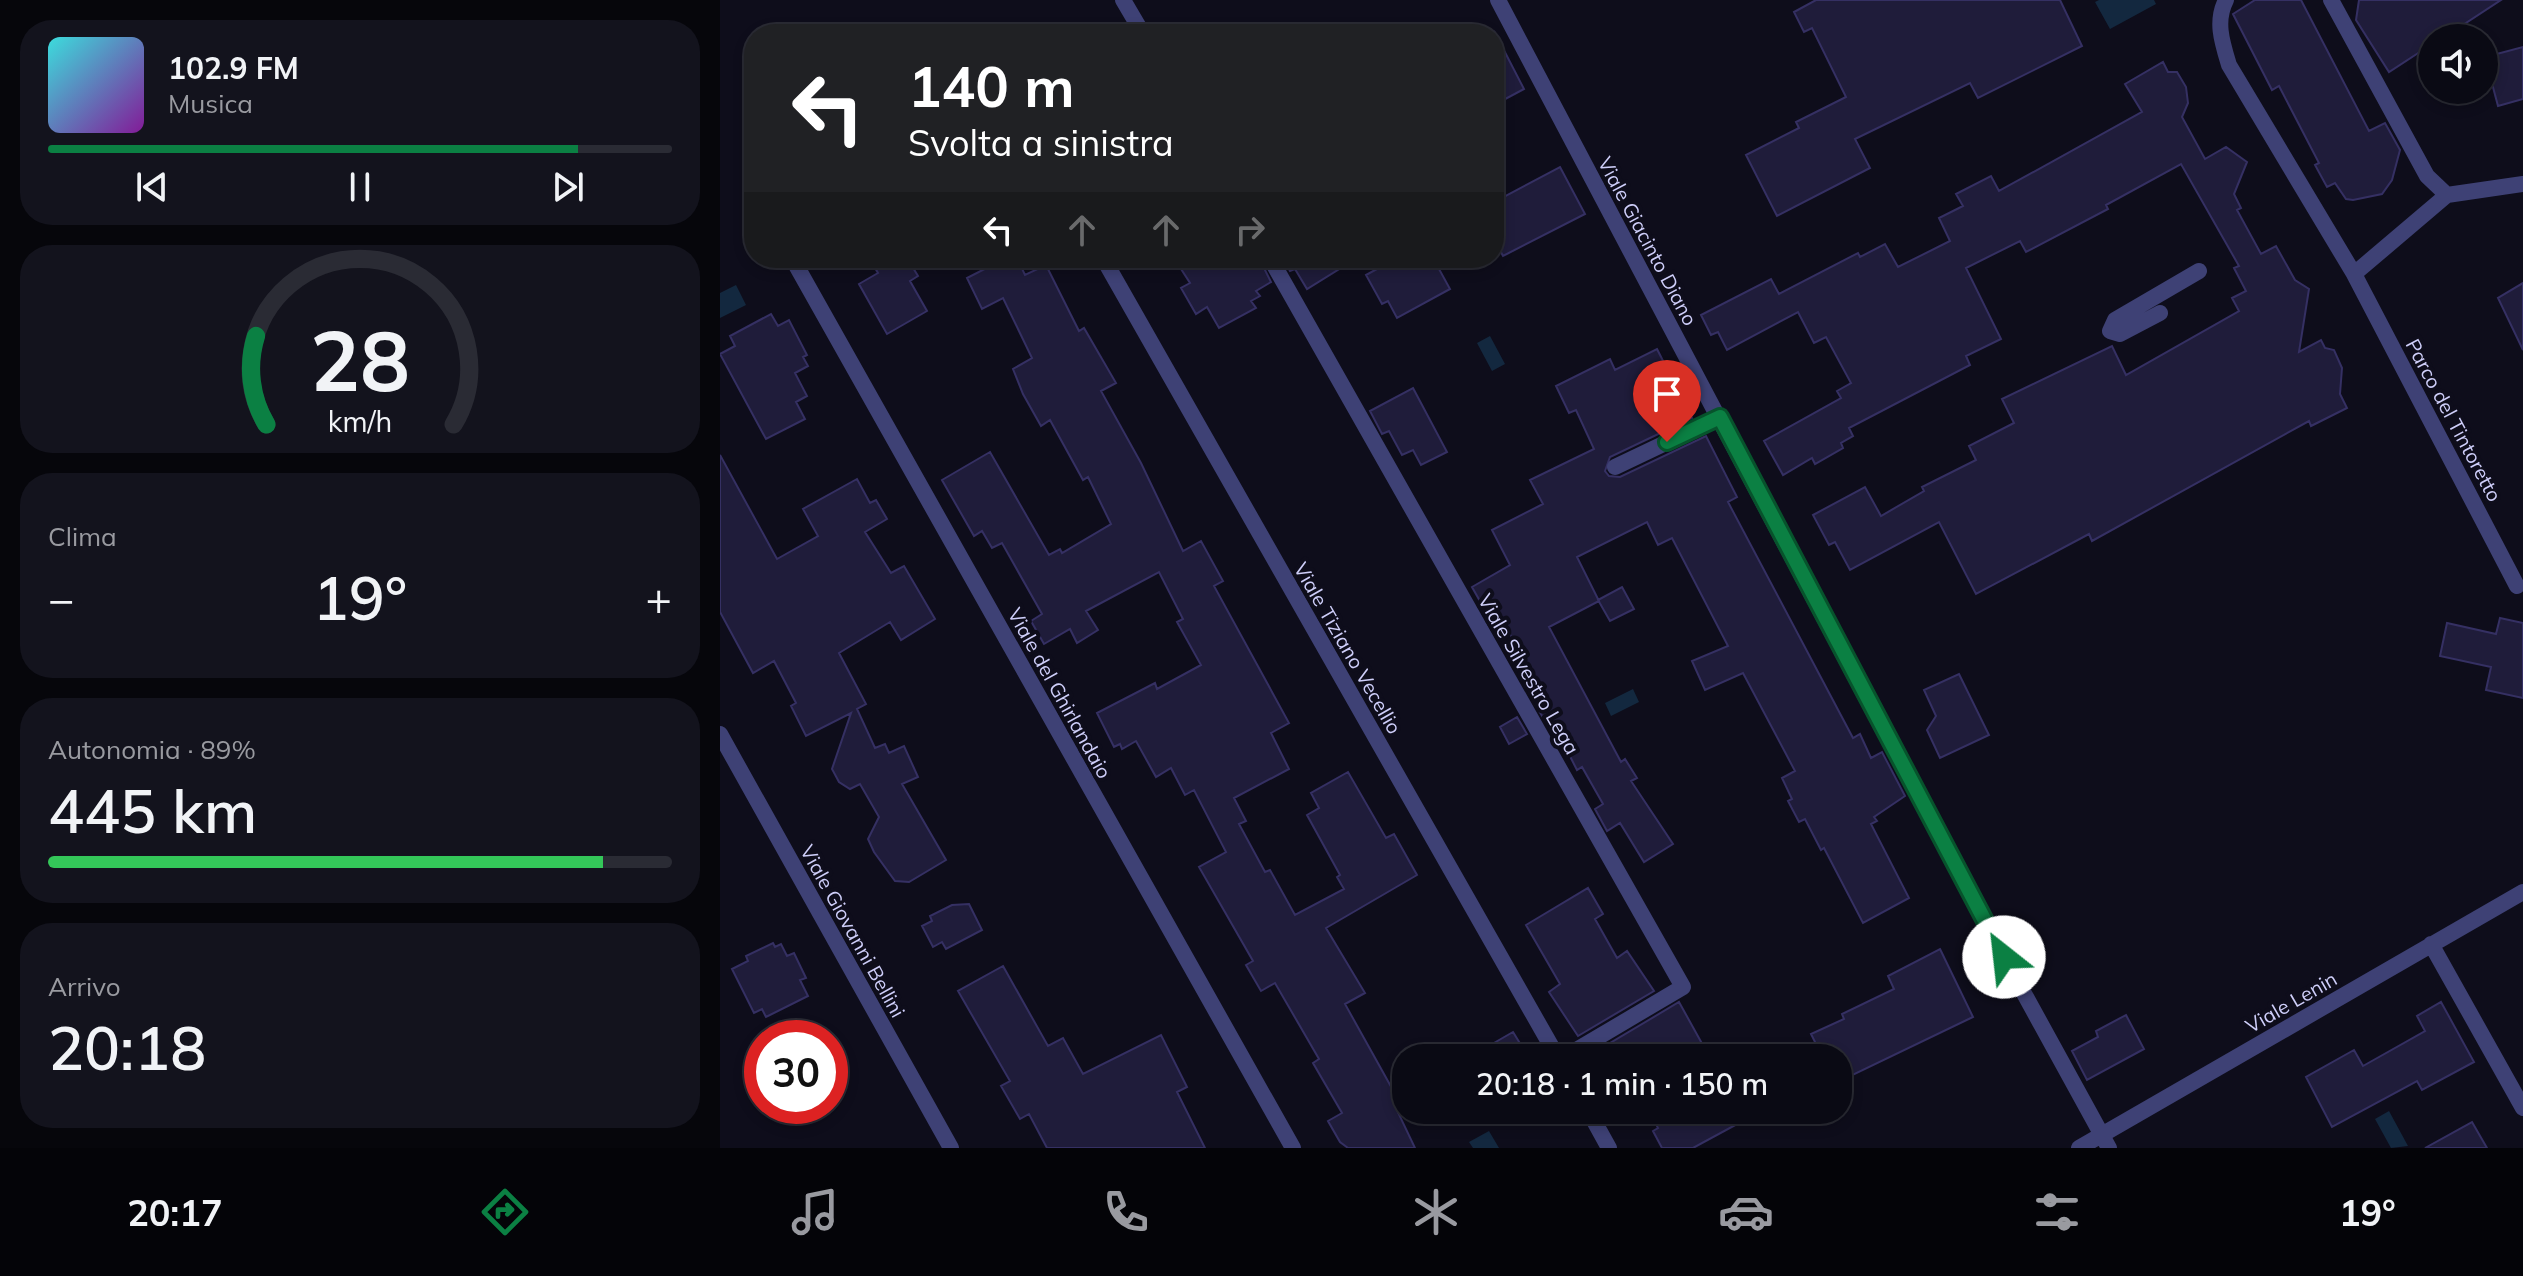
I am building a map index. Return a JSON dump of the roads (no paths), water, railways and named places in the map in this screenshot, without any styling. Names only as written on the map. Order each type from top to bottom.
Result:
[{"type":"street","points":[[1123,0],[1137,24]]},
{"type":"street","name":"Viale Giacinto Diano","points":[[1498,0],[1976,906],[2106,1142]]},
{"type":"street","name":"Parco del Tintoretto","points":[[2226,0],[2220,12],[2220,35],[2229,65],[2354,274],[2517,586]]},
{"type":"street","points":[[2331,0],[2427,176],[2447,195]]},
{"type":"street","points":[[2354,274],[2447,195],[2523,184]]},
{"type":"street","name":"Viale del Ghirlandaio","points":[[798,268],[1293,1148]]},
{"type":"street","name":"Viale Tiziano Vecellio","points":[[1109,268],[1552,1044]]},
{"type":"street","name":"Viale Silvestro Lega","points":[[1276,268],[1683,987],[1584,1044]]},
{"type":"street","points":[[2160,313],[2120,334],[2110,331],[2115,320],[2199,271]]},
{"type":"street","points":[[1615,467],[1720,417]]},
{"type":"street","name":"Viale Giovanni Bellini","points":[[720,734],[951,1148]]},
{"type":"street","name":"Viale Lenin","points":[[2079,1148],[2106,1142],[2431,944],[2523,892]]},
{"type":"street","points":[[2431,944],[2523,1108]]},
{"type":"street","points":[[1596,1124],[1609,1148]]},
{"type":"water","points":[[2154,0],[2156,4],[2110,29],[2095,2]]},
{"type":"water","points":[[736,285],[746,305],[720,318],[720,293]]},
{"type":"water","points":[[1490,336],[1505,364],[1492,371],[1477,343]]},
{"type":"water","points":[[1633,689],[1639,702],[1611,716],[1605,703]]},
{"type":"water","points":[[2389,1111],[2408,1146],[2391,1148],[2375,1119]]},
{"type":"water","points":[[1489,1131],[1499,1148],[1473,1148],[1469,1142]]}]
